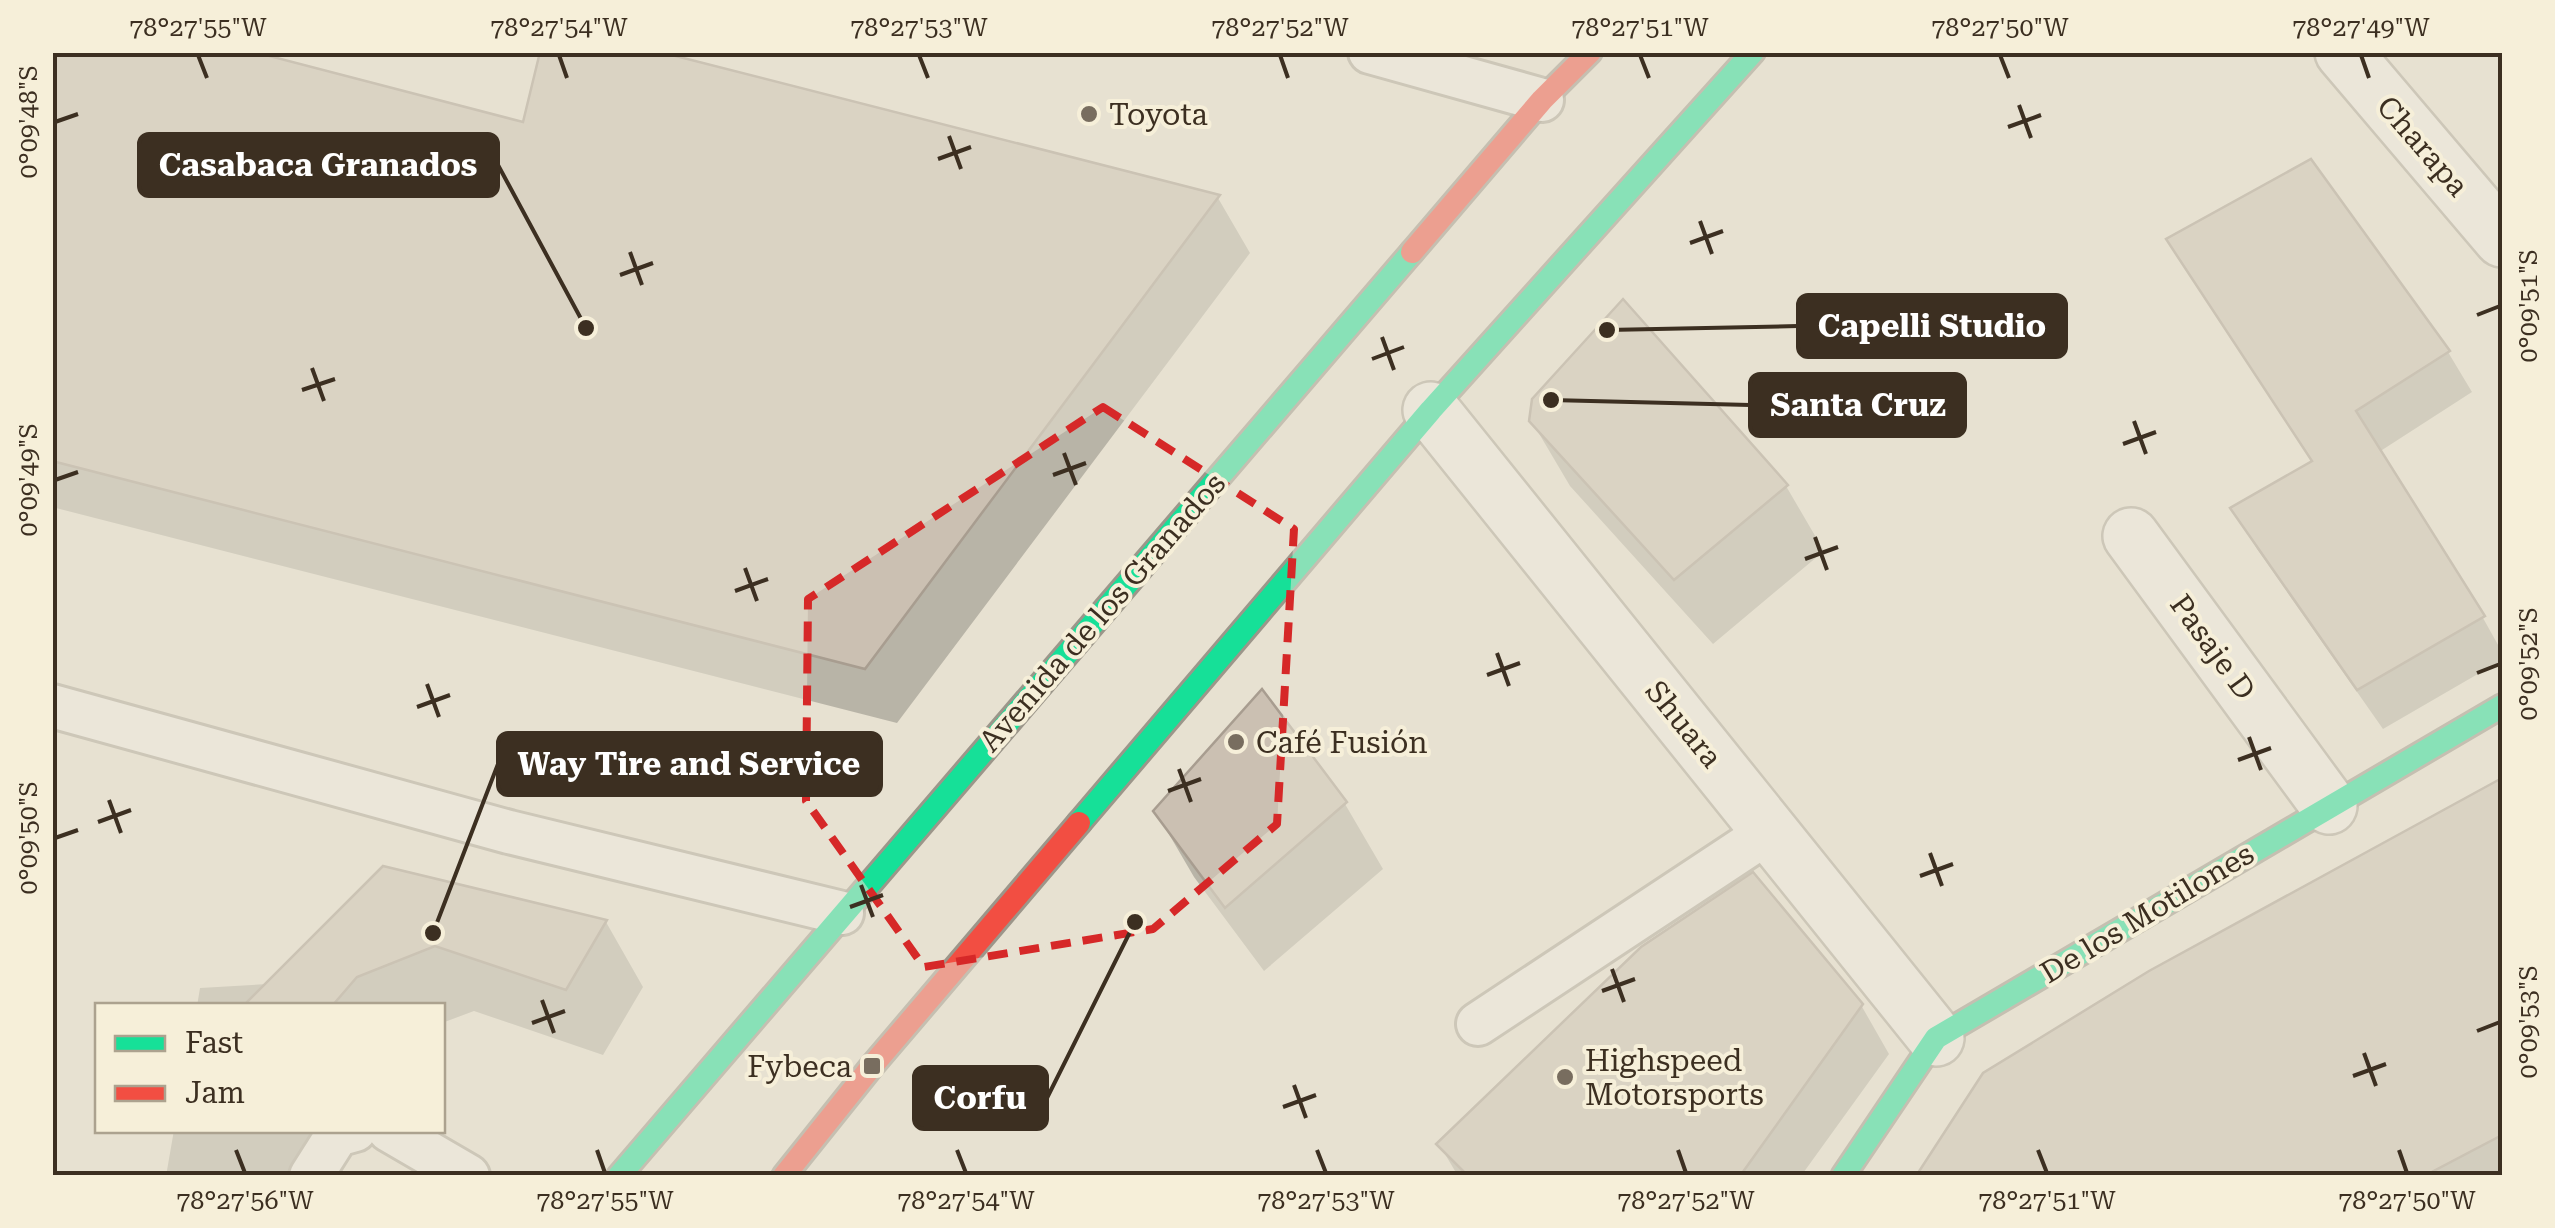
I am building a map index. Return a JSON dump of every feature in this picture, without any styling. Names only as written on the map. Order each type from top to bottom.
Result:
[{"type":"main road","name":"Avenida de los Granados","points":[[619,1176],[1542,100],[1590,52]]},
{"type":"main road","points":[[784,1176],[872,1066],[1431,410],[1754,52]]},
{"type":"main road","name":"De los Motilones","points":[[1844,1176],[1936,1038],[2502,706]]},
{"type":"street","name":"Charapa","points":[[2343,52],[2502,239]]},
{"type":"street","name":"Shuara","points":[[1431,410],[1936,1038]]},
{"type":"street","name":"Pasaje D","points":[[2131,536],[2329,806]]},
{"type":"lane","points":[[1370,52],[1542,100]]},
{"type":"lane","points":[[52,706],[509,832],[842,913]]},
{"type":"lane","points":[[1478,1024],[1770,832]]},
{"type":"lane","points":[[311,1176],[337,1136],[346,1133]]},
{"type":"lane","points":[[394,1133],[468,1176]]},
{"type":"highlighted area","points":[[1103,407],[1294,529],[1277,824],[1153,929],[924,967],[806,801],[808,599]]},
{"type":"building","points":[[52,52],[254,52],[523,122],[540,52],[660,52],[1220,195],[865,669],[52,461]]},
{"type":"building","points":[[2311,159],[2450,351],[2356,411],[2485,616],[2357,690],[2230,508],[2312,461],[2166,239]]},
{"type":"building","points":[[1623,299],[1788,485],[1674,580],[1529,421],[1532,399]]},
{"type":"building","points":[[1262,689],[1347,802],[1225,908],[1153,811]]},
{"type":"building","points":[[2502,778],[2502,1135],[2424,1176],[1916,1176],[1983,1073],[2149,971]]},
{"type":"building","points":[[383,866],[607,920],[566,990],[435,946],[357,977],[335,1003],[246,1003]]},
{"type":"building","points":[[1753,872],[1863,1004],[1740,1176],[1468,1176],[1436,1144],[1641,947]]},
{"type":"traffic: fast","points":[[1079,823],[1431,410],[1753,52]]},
{"type":"traffic: fast","points":[[619,1176],[1412,252]]},
{"type":"traffic: fast","points":[[1843,1176],[1936,1038],[2502,706]]},
{"type":"traffic: jam","points":[[1412,252],[1542,100],[1590,52]]},
{"type":"traffic: jam","points":[[784,1176],[872,1066],[1079,823]]},
{"type":"place","name":"Toyota","points":[[1089,114]]},
{"type":"place","name":"Casabaca Granados","points":[[586,328]]},
{"type":"place","name":"Capelli Studio","points":[[1607,330]]},
{"type":"place","name":"Santa Cruz","points":[[1551,400]]},
{"type":"place","name":"Café Fusión","points":[[1236,742]]},
{"type":"place","name":"Corfu","points":[[1135,922]]},
{"type":"place","name":"Way Tire and Service","points":[[433,933]]},
{"type":"place","name":"Fybeca","points":[[872,1066]]},
{"type":"place","name":"Highspeed Motorsports","points":[[1565,1077]]}]
